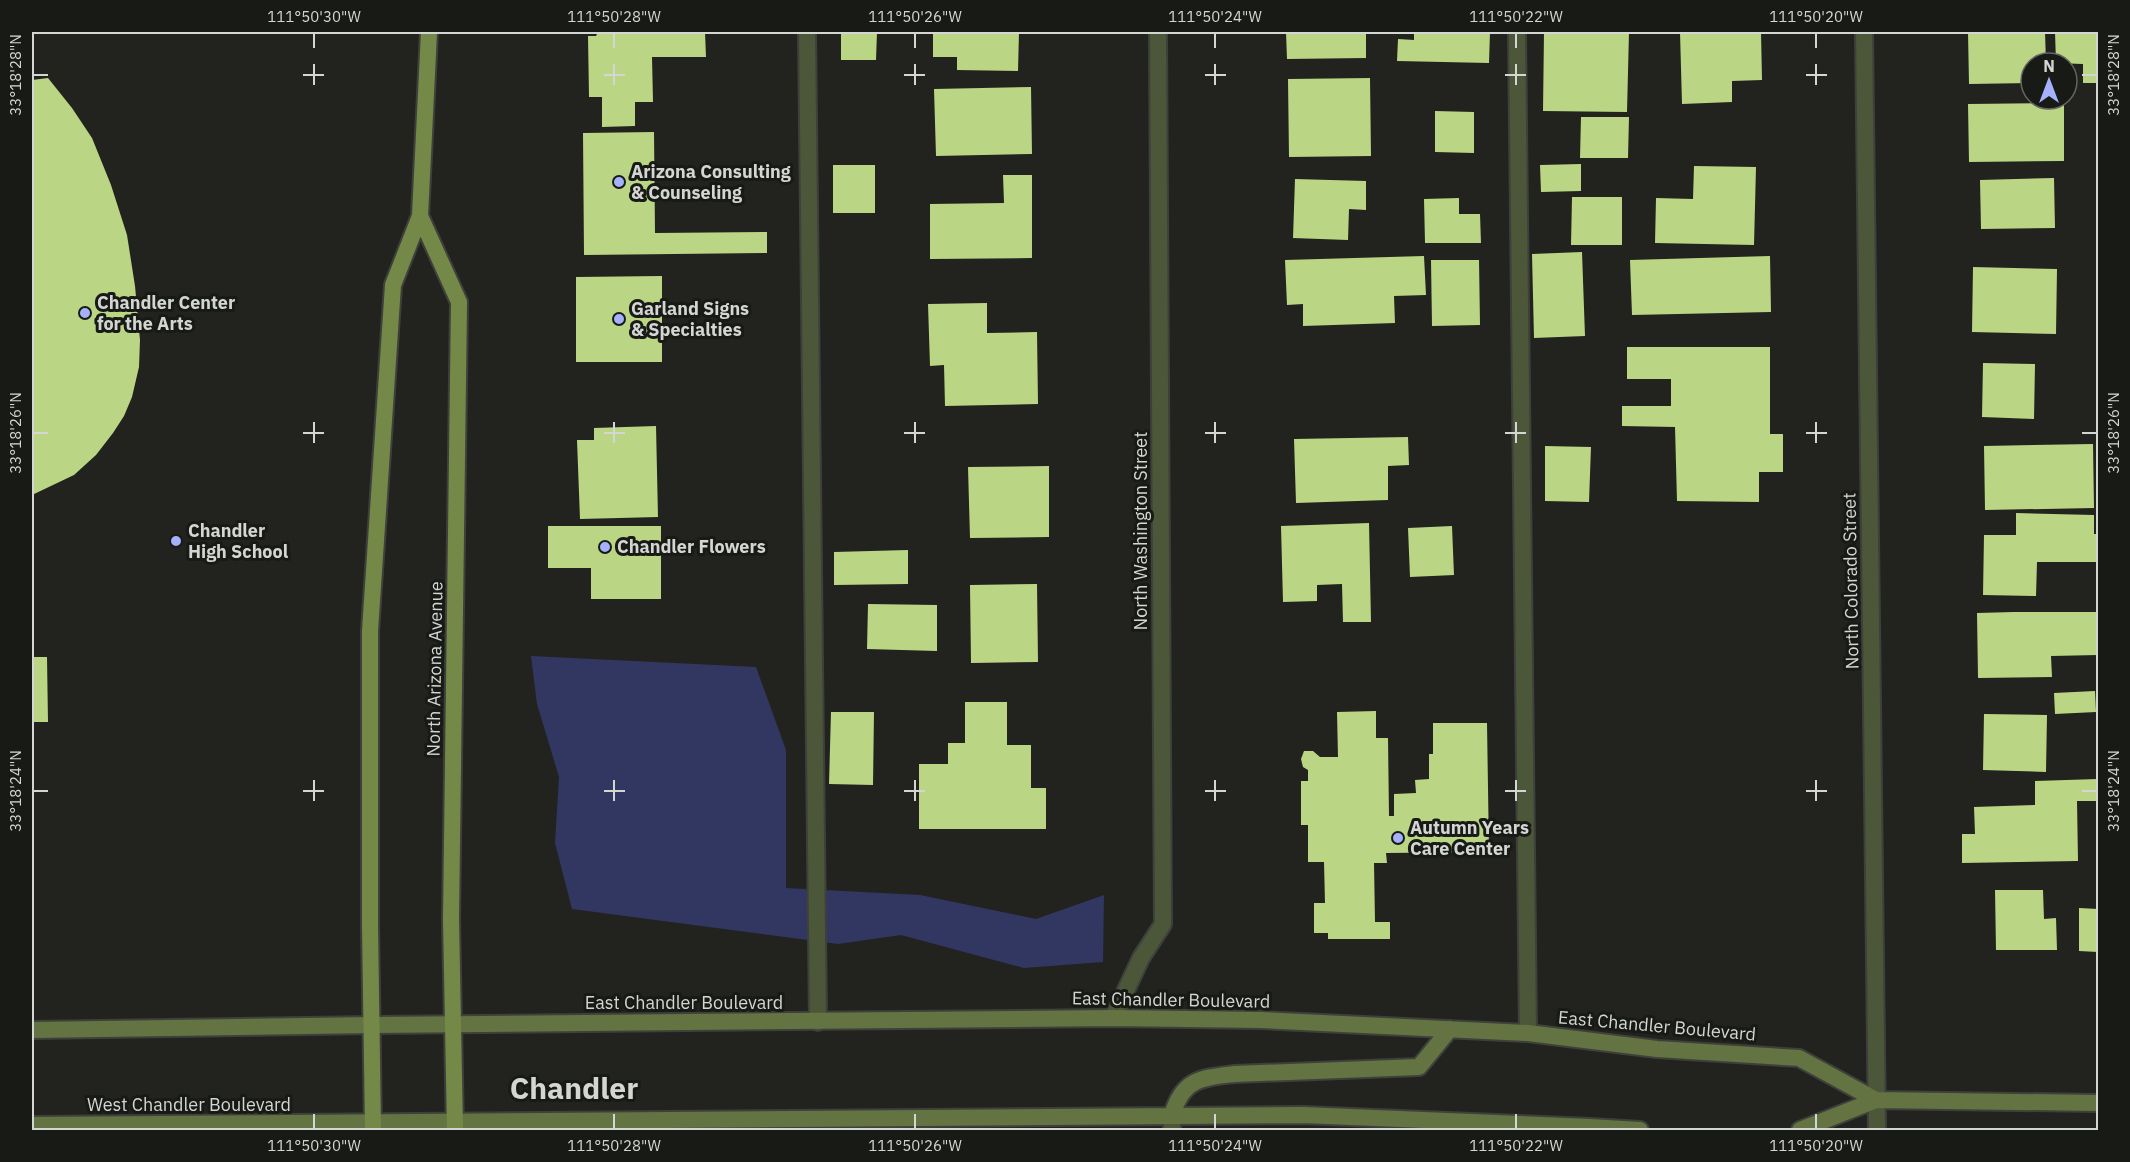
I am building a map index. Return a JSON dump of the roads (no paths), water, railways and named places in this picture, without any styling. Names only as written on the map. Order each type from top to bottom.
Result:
[{"type":"main road","name":"North Arizona Avenue","points":[[373,1127],[370,631],[393,285],[420,216],[429,32]]},
{"type":"main road","name":"North Arizona Avenue","points":[[420,216],[459,302],[451,919],[455,1126]]},
{"type":"main road","name":"East Chandler Boulevard","points":[[453,1024],[1113,1018],[1262,1020],[1528,1033],[1657,1049],[1799,1058],[1876,1100]]},
{"type":"main road","points":[[32,1030],[453,1024]]},
{"type":"main road","points":[[1172,1123],[1182,1092],[1193,1082],[1209,1077],[1234,1074],[1419,1067],[1450,1029]]},
{"type":"main road","name":"East Chandler Boulevard","points":[[1800,1131],[1876,1100],[2098,1103]]},
{"type":"main road","points":[[455,1126],[1172,1123],[1303,1115],[1640,1131]]},
{"type":"main road","name":"West Chandler Boulevard","points":[[32,1125],[455,1126]]},
{"type":"street","points":[[807,32],[818,1022]]},
{"type":"street","name":"North Washington Street","points":[[1113,1018],[1141,958],[1163,924],[1158,32]]},
{"type":"street","points":[[1517,32],[1528,1033]]},
{"type":"street","name":"North Colorado Street","points":[[1864,32],[1876,1131]]},
{"type":"place","name":"Arizona Consulting & Counseling","points":[[619,182]]},
{"type":"place","name":"Chandler Center for the Arts","points":[[85,313]]},
{"type":"place","name":"Garland Signs & Specialties","points":[[619,319]]},
{"type":"place","name":"Chandler High School","points":[[176,541]]},
{"type":"place","name":"Chandler Flowers","points":[[605,547]]},
{"type":"place","name":"Autumn Years Care Center","points":[[1398,838]]},
{"type":"district","name":"Chandler","points":[[574,1089]]}]
